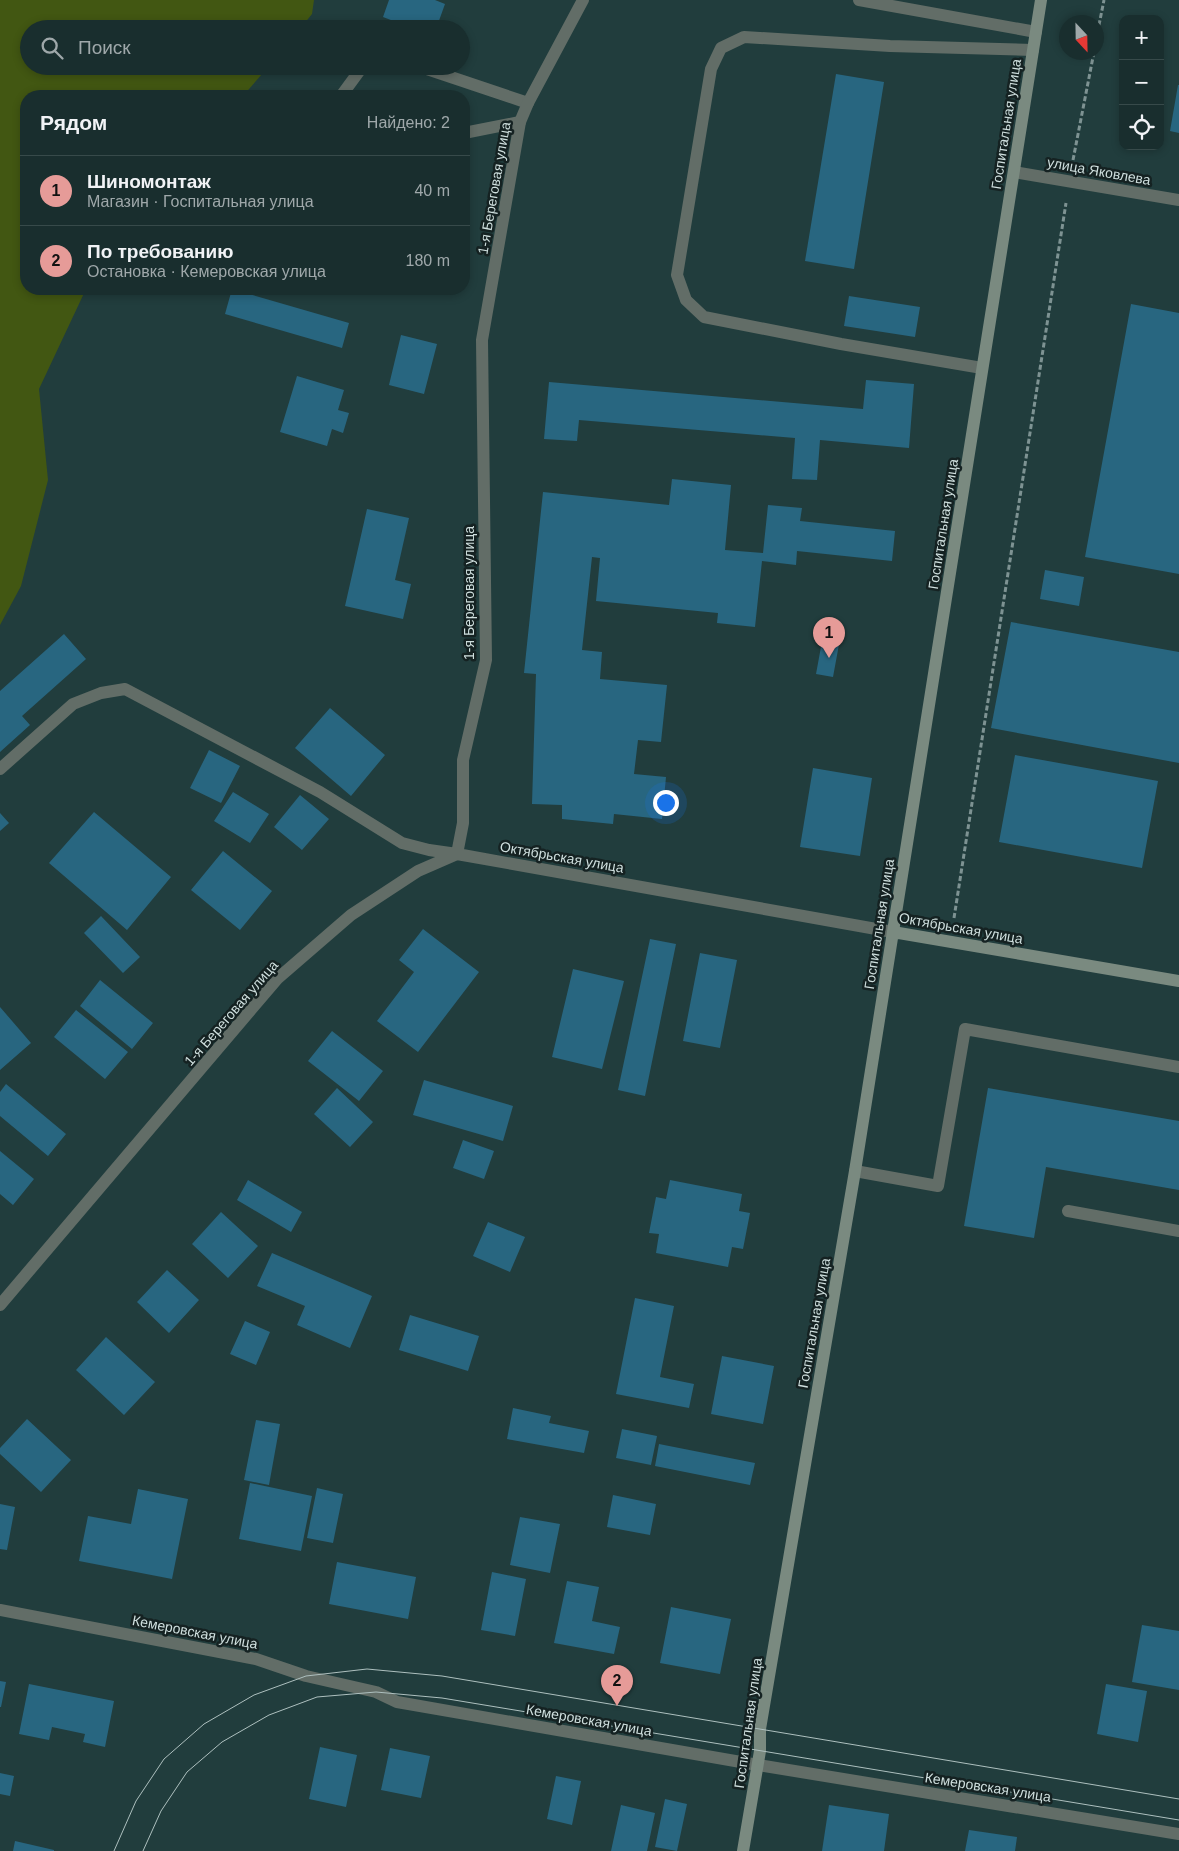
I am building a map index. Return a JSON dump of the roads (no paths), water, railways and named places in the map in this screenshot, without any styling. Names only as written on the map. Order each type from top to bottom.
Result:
[{"type":"main road","name":"Госпитальная улица","points":[[743,1851],[760,1751],[760,1729],[855,1171],[1042,0]]},
{"type":"main road","name":"Октябрьская улица","points":[[893,932],[1179,981]]},
{"type":"street","name":"1-я Береговая улица","points":[[0,1305],[277,978],[351,914],[418,870],[457,854],[463,823],[463,760],[486,660],[482,340],[520,122],[528,103],[583,0]]},
{"type":"street","points":[[858,0],[1036,32]]},
{"type":"street","points":[[982,368],[841,344],[704,317],[686,300],[677,275],[711,69],[721,48],[744,37],[890,46],[1034,50]]},
{"type":"street","points":[[345,90],[356,75]]},
{"type":"street","points":[[445,75],[528,103]]},
{"type":"street","points":[[470,131],[520,122]]},
{"type":"street","name":"улица Яковлева","points":[[1014,172],[1179,200]]},
{"type":"street","name":"Октябрьская улица","points":[[0,769],[73,704],[101,693],[125,689],[320,792],[402,843],[429,850],[893,932]]},
{"type":"street","points":[[855,1171],[938,1186],[965,1029],[1179,1067]]},
{"type":"street","points":[[1068,1211],[1179,1231]]},
{"type":"street","name":"Кемеровская улица","points":[[0,1610],[256,1659],[306,1676],[376,1692],[397,1702],[1179,1834]]},
{"type":"tram line","points":[[114,1851],[136,1801],[164,1759],[204,1724],[254,1695],[306,1676],[367,1669],[442,1676],[1179,1799]]},
{"type":"tram line","points":[[143,1851],[161,1811],[187,1772],[222,1742],[269,1715],[317,1697],[376,1692],[442,1698],[1179,1820]]},
{"type":"place","name":"Шиномонтаж","points":[[829,658]]},
{"type":"place","name":"По требованию","points":[[617,1706]]}]
